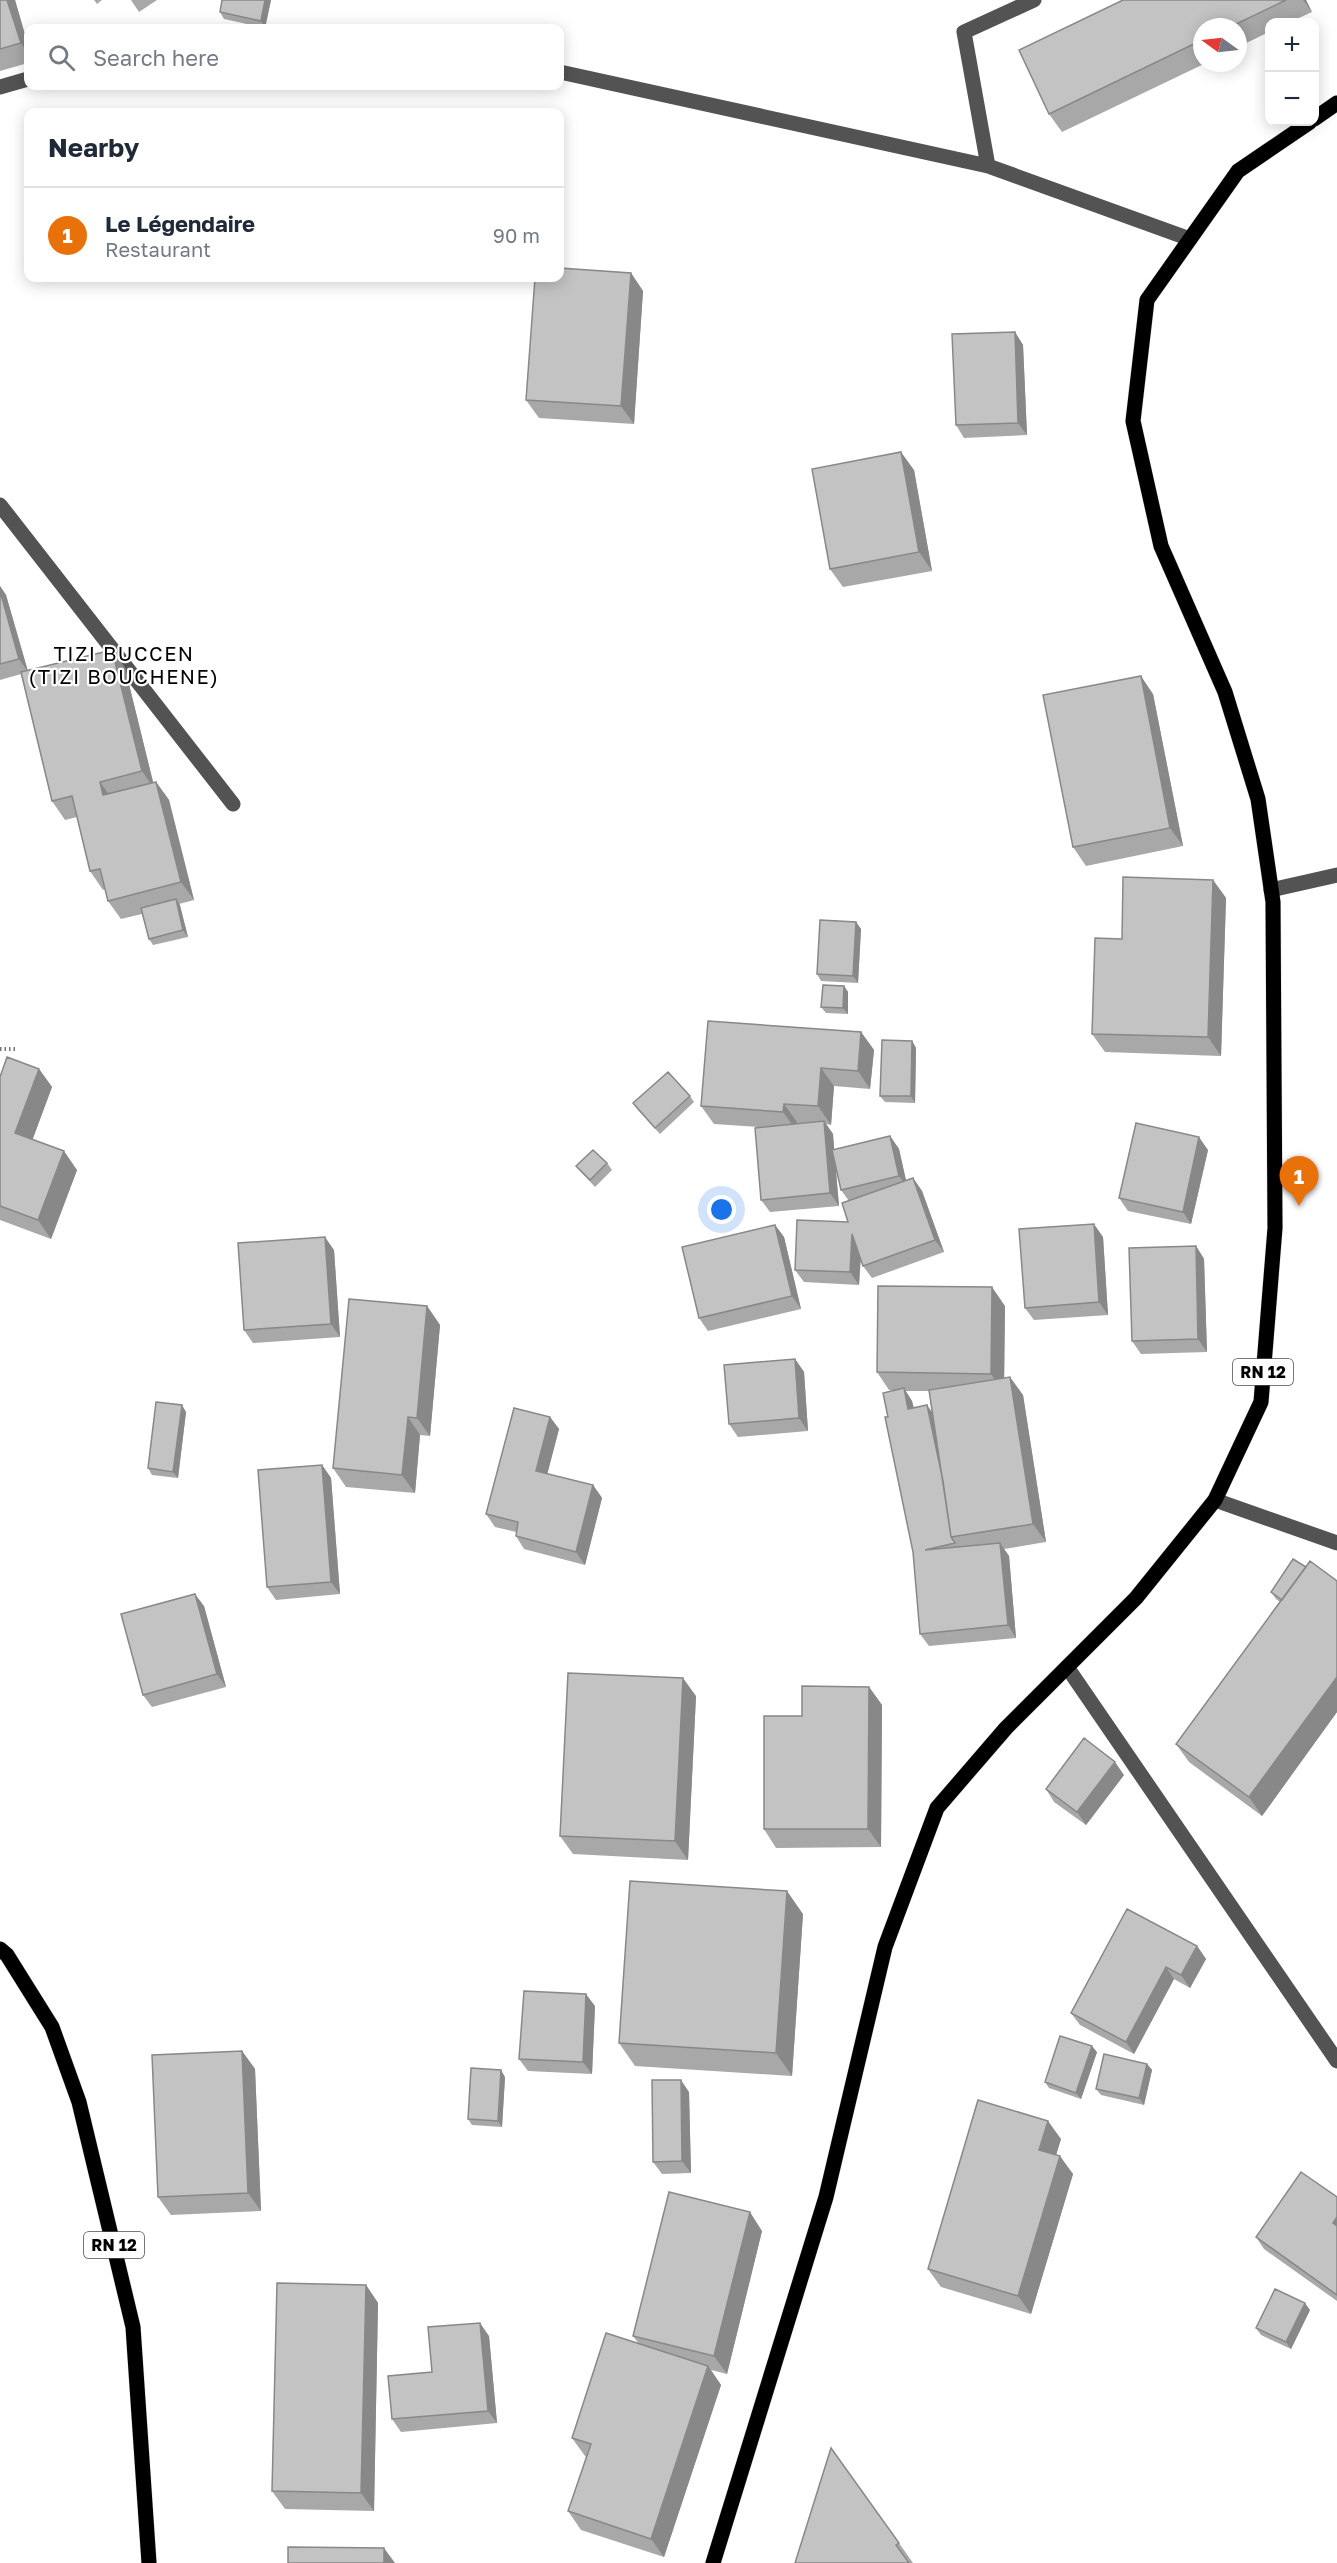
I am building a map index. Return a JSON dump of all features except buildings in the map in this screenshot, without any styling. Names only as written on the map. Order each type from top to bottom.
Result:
[{"type":"main road","points":[[1319,116],[1337,103]]},
{"type":"main road","name":"RN 12","points":[[713,2563],[826,2197],[885,1947],[937,1808],[1006,1728],[1136,1598],[1215,1500],[1260,1402],[1275,1228],[1272,890],[1254,788],[1225,692],[1161,546],[1133,421],[1147,300],[1238,171],[1304,126]]},
{"type":"main road","name":"RN 12","points":[[0,1949],[7,1954],[52,2027],[79,2102],[134,2327],[149,2563]]},
{"type":"street","points":[[988,166],[964,32],[1034,0]]},
{"type":"street","points":[[564,73],[988,166],[1190,239]]},
{"type":"street","points":[[0,87],[24,80]]},
{"type":"street","points":[[0,505],[233,804]]},
{"type":"street","points":[[1272,890],[1337,875]]},
{"type":"street","points":[[1215,1500],[1337,1543]]},
{"type":"street","points":[[1067,1667],[1337,2061]]},
{"type":"path","points":[[0,1049],[18,1049]]},
{"type":"place","name":"Le Légendaire","points":[[1299,1206]]},
{"type":"district","name":"TIZI BUCCEN (TIZI BOUCHENE)","points":[[124,664]]}]
